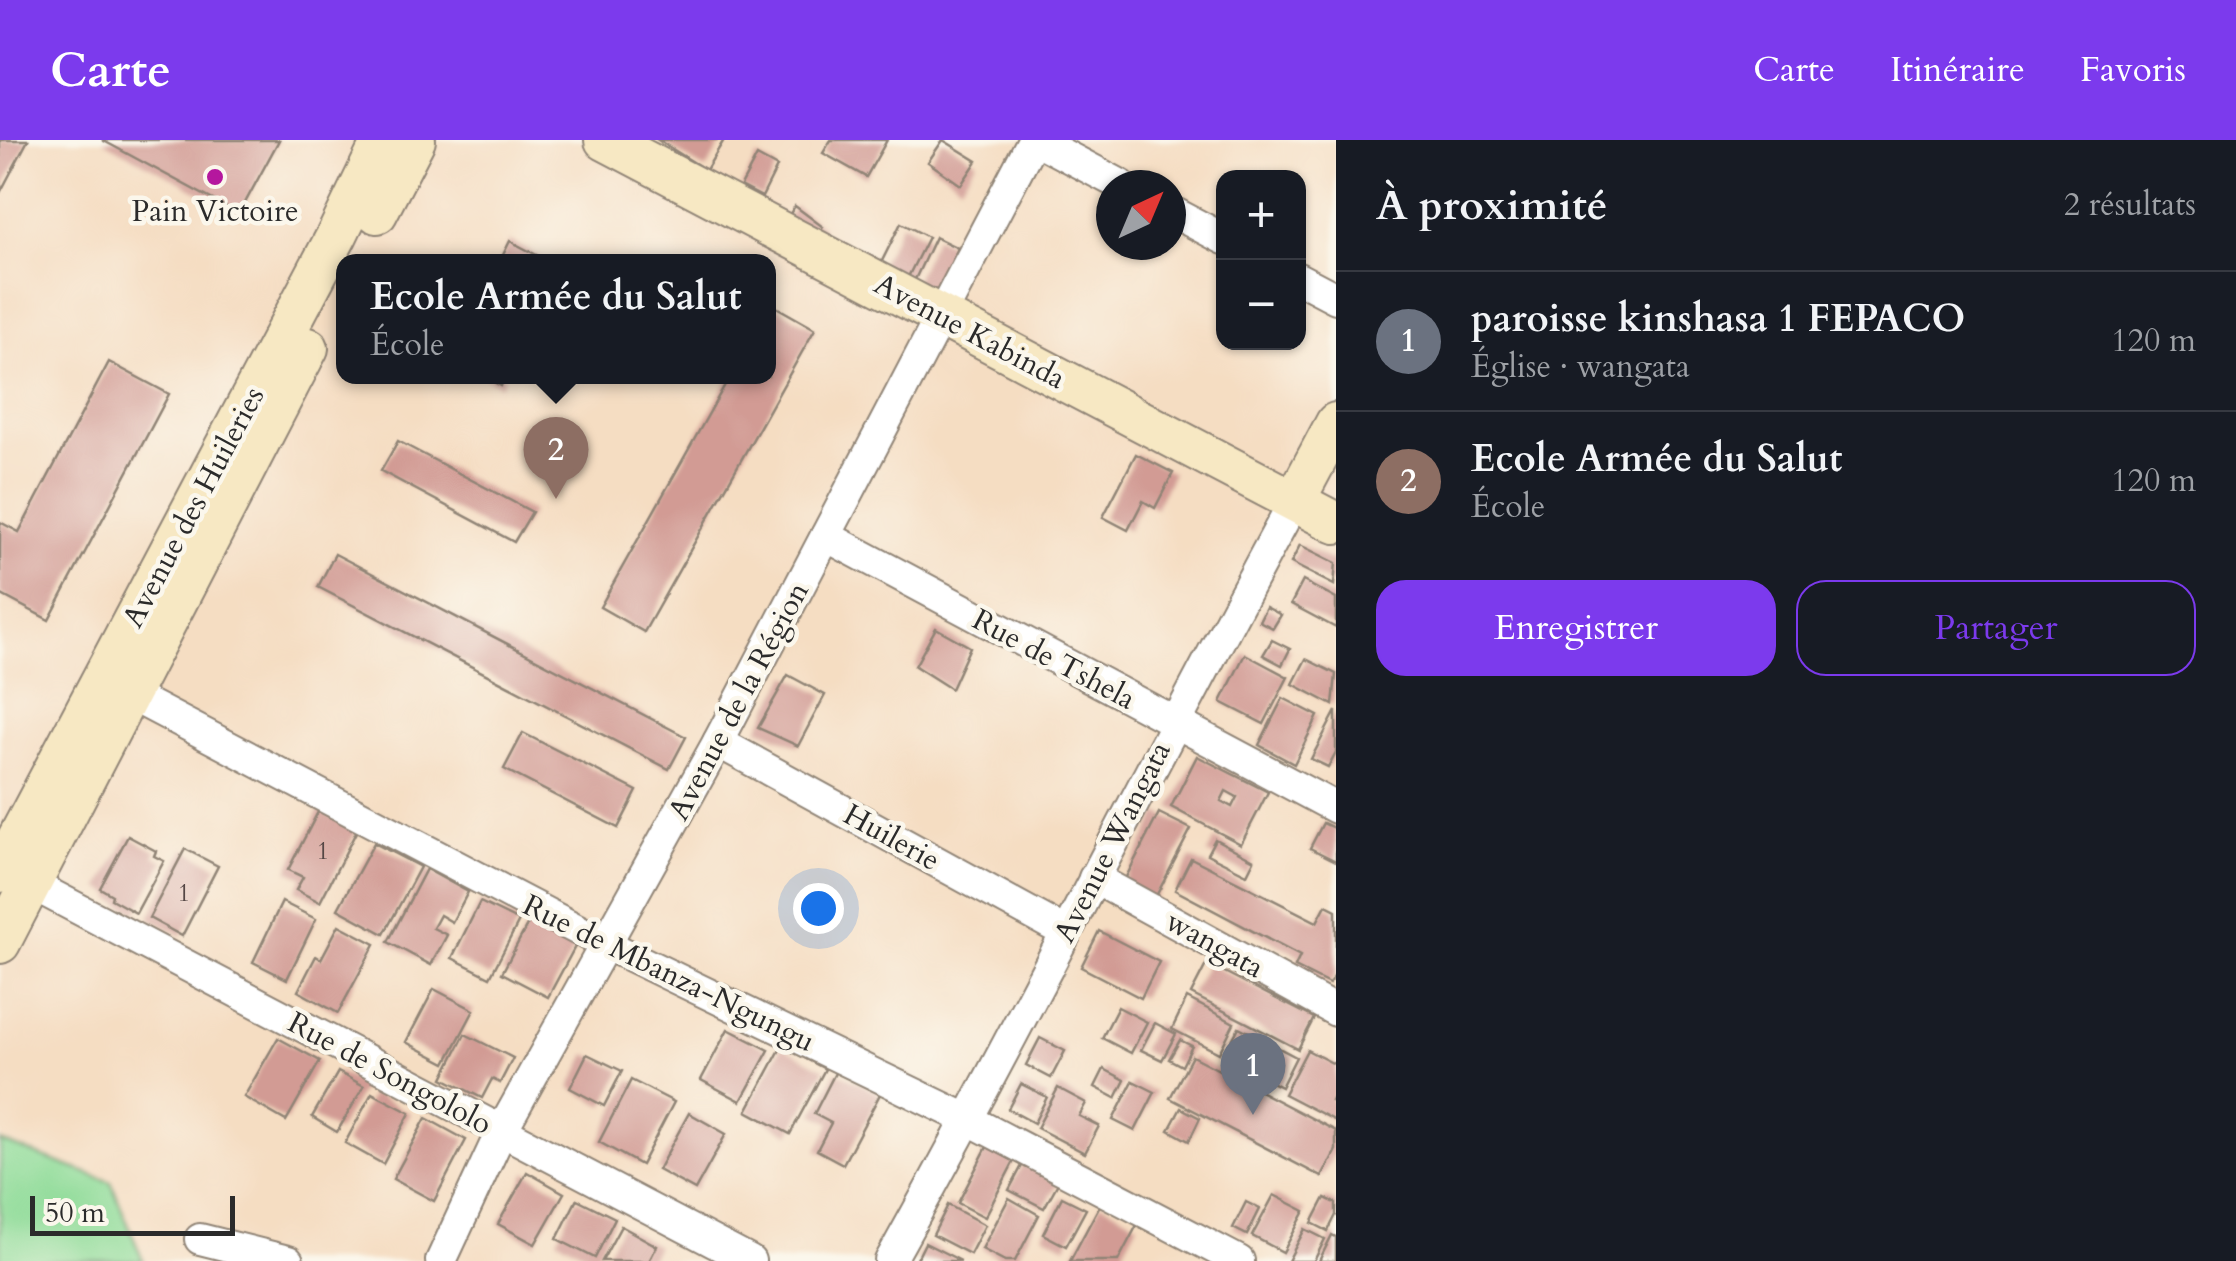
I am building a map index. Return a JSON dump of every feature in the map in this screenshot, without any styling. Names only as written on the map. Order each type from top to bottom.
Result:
[{"type":"main road","name":"Avenue des Huileries","points":[[116,688],[383,140]]},
{"type":"main road","points":[[356,254],[414,140]]},
{"type":"main road","name":"Avenue Kabinda","points":[[605,140],[1336,523]]},
{"type":"main road","name":"Avenue des Huileries","points":[[0,944],[15,878],[336,293]]},
{"type":"main road","name":"Avenue Wangata","points":[[1295,500],[1336,423]]},
{"type":"street","name":"Avenue de la Région","points":[[440,1261],[501,1132],[718,742],[1034,140]]},
{"type":"street","points":[[1034,140],[1096,172]]},
{"type":"street","points":[[1186,219],[1216,235]]},
{"type":"street","points":[[1306,282],[1336,298]]},
{"type":"street","name":"Avenue Wangata","points":[[890,1261],[969,1120],[1173,724],[1295,500]]},
{"type":"street","name":"Rue de Tshela","points":[[826,536],[1336,808]]},
{"type":"street","name":"Rue de Mbanza-Ngungu","points":[[116,688],[605,944],[969,1120],[1238,1261]]},
{"type":"street","name":"Huilerie","points":[[718,742],[1065,932]]},
{"type":"street","name":"Rue de Songololo","points":[[15,878],[750,1261]]},
{"type":"street","name":"wangata","points":[[1094,878],[1336,1011]]},
{"type":"street","points":[[200,1239],[288,1261]]},
{"type":"green space","points":[[0,1141],[111,1182],[143,1261],[0,1261]]},
{"type":"building","points":[[0,140],[28,140],[0,193]]},
{"type":"building","name":"Pain Victoire","points":[[102,140],[279,140],[239,214]]},
{"type":"building","points":[[658,140],[724,140],[706,170]]},
{"type":"building","points":[[831,140],[887,140],[866,177],[823,153]]},
{"type":"building","points":[[943,140],[977,161],[961,185],[928,162]]},
{"type":"building","points":[[757,156],[777,167],[762,197],[741,186]]},
{"type":"building","points":[[795,206],[823,227],[813,242],[785,221]]},
{"type":"building","points":[[901,223],[928,237],[906,281],[879,267]]},
{"type":"building","points":[[935,237],[958,248],[934,299],[911,288]]},
{"type":"building","points":[[510,241],[535,254],[504,254]]},
{"type":"building","points":[[776,307],[815,329],[644,632],[600,607],[725,384],[776,384]]},
{"type":"building","points":[[109,362],[169,394],[49,620],[0,594],[0,522],[19,532]]},
{"type":"building","points":[[398,441],[532,512],[514,542],[381,471]]},
{"type":"building","points":[[1136,454],[1173,473],[1155,508],[1143,501],[1128,530],[1103,517]]},
{"type":"building","points":[[1300,545],[1336,563],[1334,585],[1291,563]]},
{"type":"building","points":[[335,554],[686,737],[669,769],[318,587]]},
{"type":"building","points":[[1303,581],[1336,599],[1336,628],[1291,604]]},
{"type":"building","points":[[1266,607],[1281,615],[1273,628],[1259,621]]},
{"type":"building","points":[[936,628],[970,647],[951,689],[915,666]]},
{"type":"building","points":[[1272,640],[1290,649],[1282,665],[1263,655]]},
{"type":"building","points":[[1245,654],[1288,677],[1264,724],[1221,702]]},
{"type":"building","points":[[1306,659],[1336,674],[1333,705],[1293,684]]},
{"type":"building","points":[[788,675],[825,695],[798,746],[758,728]]},
{"type":"building","points":[[1283,698],[1318,716],[1294,764],[1259,745]]},
{"type":"building","points":[[1336,711],[1336,752],[1328,767],[1311,759]]},
{"type":"building","points":[[523,733],[637,791],[618,828],[504,769]]},
{"type":"building","points":[[1197,756],[1268,792],[1241,844],[1171,807]],"holes":[[[1226,791],[1237,797],[1232,807],[1221,801]]]},
{"type":"building","points":[[319,810],[357,830],[320,902],[296,890],[303,877],[288,870]]},
{"type":"building","points":[[1159,813],[1191,829],[1154,900],[1123,883]]},
{"type":"building","points":[[1323,823],[1336,829],[1336,861],[1310,848]]},
{"type":"building","points":[[128,836],[156,851],[154,856],[164,861],[136,913],[100,888]]},
{"type":"building","points":[[1215,839],[1254,860],[1247,874],[1207,854]]},
{"type":"building","points":[[374,843],[420,867],[384,934],[338,909]]},
{"type":"building","points":[[185,849],[218,866],[182,936],[149,918]]},
{"type":"building","points":[[1191,858],[1317,922],[1326,905],[1336,910],[1336,974],[1329,984],[1295,967],[1300,956],[1175,890]]},
{"type":"building","points":[[426,869],[468,892],[452,922],[440,915],[433,928],[447,935],[431,965],[388,942]]},
{"type":"building","points":[[282,902],[316,919],[287,979],[253,962]]},
{"type":"building","points":[[480,902],[519,921],[490,977],[452,958]]},
{"type":"building","points":[[532,916],[578,941],[548,997],[502,973]]},
{"type":"building","points":[[339,925],[375,944],[338,1013],[298,991],[316,956],[321,959]]},
{"type":"building","points":[[1099,931],[1159,962],[1141,998],[1081,967]]},
{"type":"building","points":[[1207,963],[1314,1018],[1298,1049],[1191,994]]},
{"type":"building","points":[[434,989],[474,1010],[446,1063],[406,1042]]},
{"type":"building","points":[[1187,998],[1234,1023],[1219,1053],[1172,1029]]},
{"type":"building","points":[[1118,1007],[1147,1022],[1131,1053],[1102,1038]]},
{"type":"building","points":[[1155,1023],[1176,1034],[1162,1060],[1141,1050]]},
{"type":"building","points":[[1239,1027],[1296,1057],[1281,1087],[1223,1057]]},
{"type":"building","points":[[728,1029],[769,1050],[741,1101],[701,1080]]},
{"type":"building","points":[[465,1034],[513,1058],[500,1083],[492,1079],[482,1098],[443,1078]]},
{"type":"building","points":[[278,1038],[320,1061],[286,1121],[244,1097]]},
{"type":"building","points":[[1040,1038],[1065,1051],[1051,1078],[1026,1065]]},
{"type":"building","points":[[1180,1040],[1192,1046],[1182,1066],[1169,1059]]},
{"type":"building","points":[[782,1046],[825,1069],[790,1134],[747,1111]]},
{"type":"building","points":[[1307,1050],[1336,1065],[1336,1091],[1331,1101],[1336,1103],[1336,1121],[1284,1094]]},
{"type":"building","points":[[587,1054],[622,1071],[604,1106],[570,1088]]},
{"type":"building","points":[[1192,1056],[1336,1131],[1336,1150],[1322,1177],[1170,1098]]},
{"type":"building","points":[[1104,1069],[1125,1080],[1116,1098],[1095,1087]]},
{"type":"building","points":[[836,1071],[880,1094],[843,1164],[817,1150],[831,1123],[814,1114]]},
{"type":"building","points":[[338,1072],[364,1086],[337,1132],[312,1117]]},
{"type":"building","points":[[631,1080],[674,1102],[641,1165],[599,1142]]},
{"type":"building","points":[[1133,1081],[1155,1092],[1135,1131],[1113,1120]]},
{"type":"building","points":[[1021,1084],[1047,1097],[1034,1123],[1008,1109]]},
{"type":"building","points":[[1058,1088],[1086,1103],[1079,1116],[1099,1126],[1085,1153],[1037,1128]]},
{"type":"building","points":[[372,1093],[410,1113],[383,1164],[345,1143]]},
{"type":"building","points":[[1181,1108],[1200,1118],[1189,1141],[1169,1130]]},
{"type":"building","points":[[689,1113],[726,1134],[695,1190],[658,1170]]},
{"type":"building","points":[[426,1118],[466,1140],[434,1201],[393,1179]]},
{"type":"building","points":[[987,1147],[1014,1161],[985,1217],[958,1203]]},
{"type":"building","points":[[1023,1164],[1058,1183],[1044,1208],[1009,1190]]},
{"type":"building","points":[[527,1172],[564,1193],[535,1244],[498,1224]]},
{"type":"building","points":[[1274,1195],[1305,1211],[1283,1252],[1252,1236]]},
{"type":"building","points":[[1062,1197],[1086,1209],[1066,1246],[1043,1234]]},
{"type":"building","points":[[1009,1198],[1039,1215],[1015,1261],[1005,1261],[982,1249]]},
{"type":"building","points":[[1325,1198],[1336,1203],[1336,1215],[1328,1231],[1312,1223]]},
{"type":"building","points":[[577,1199],[615,1218],[595,1258],[557,1239]]},
{"type":"building","points":[[1246,1202],[1260,1209],[1247,1235],[1233,1228]]},
{"type":"building","points":[[1101,1203],[1138,1223],[1118,1261],[1070,1261]]},
{"type":"building","points":[[948,1205],[985,1225],[970,1254],[933,1235]]},
{"type":"building","points":[[621,1226],[657,1246],[649,1261],[602,1261]]},
{"type":"building","points":[[1305,1229],[1325,1239],[1314,1261],[1288,1261]]},
{"type":"building","points":[[1332,1235],[1336,1237],[1336,1261],[1319,1261]]},
{"type":"building","points":[[925,1243],[961,1261],[916,1261]]},
{"type":"place","name":"Pain Victoire","points":[[215,177]]},
{"type":"place","name":"Ecole Armée du Salut","points":[[556,499]]},
{"type":"place","name":"paroisse kinshasa 1 FEPACO","points":[[1253,1115]]}]
